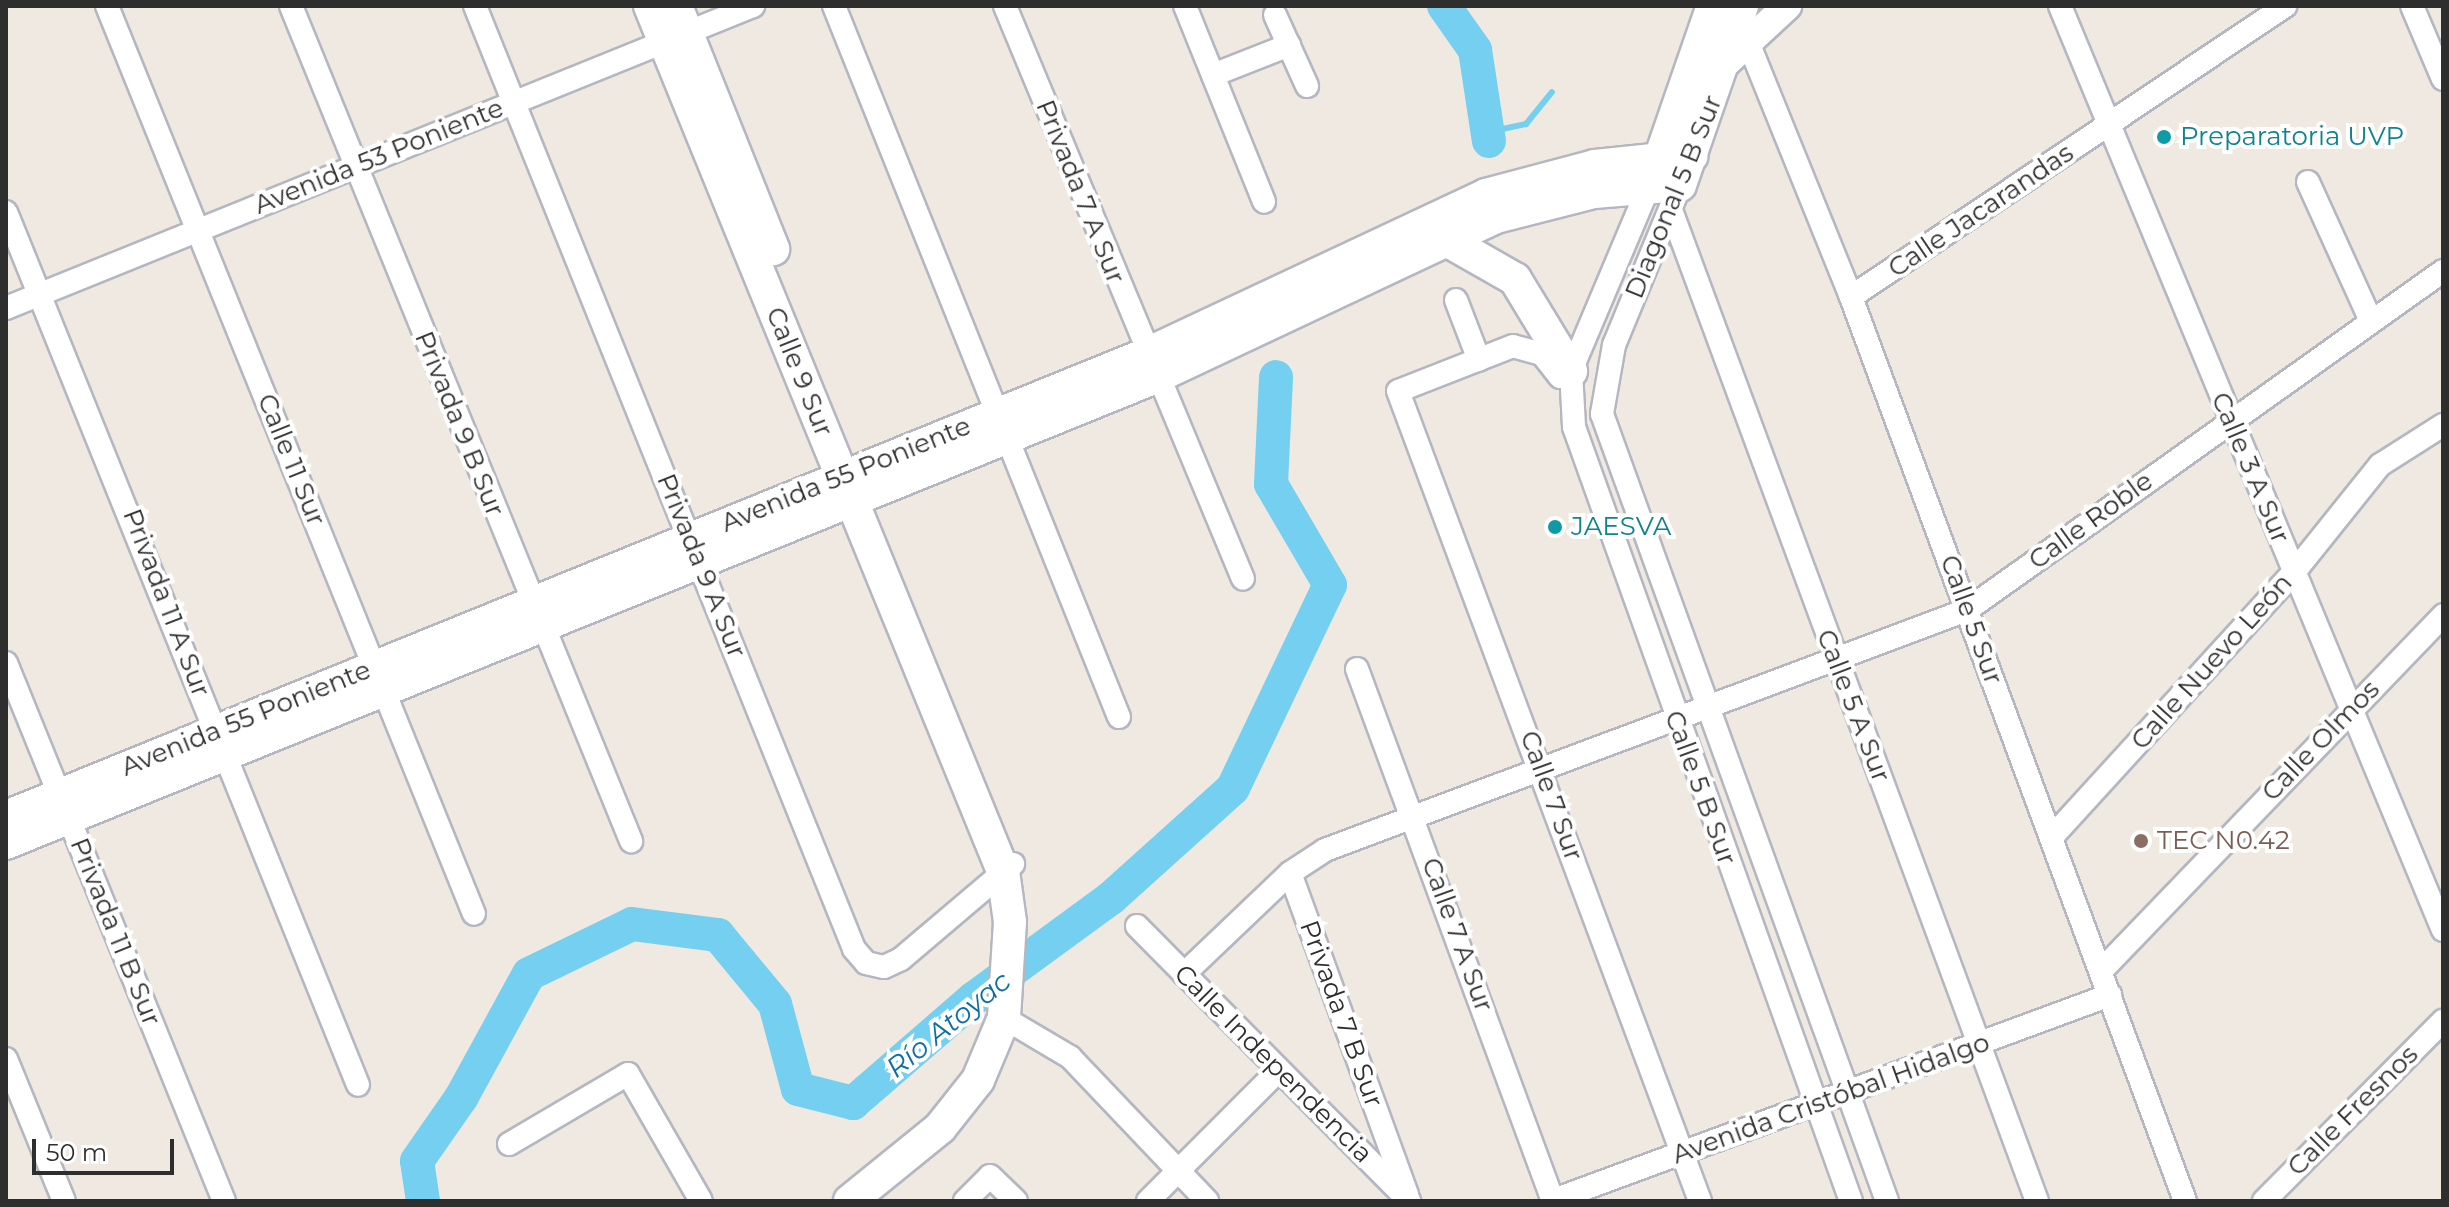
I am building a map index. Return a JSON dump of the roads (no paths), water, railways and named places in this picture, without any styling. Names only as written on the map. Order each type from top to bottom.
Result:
[{"type":"main road","name":"Calle 9 Sur","points":[[650,6],[675,27],[1010,867],[1018,922],[1014,1005]]},
{"type":"main road","name":"Diagonal 5 B Sur","points":[[1670,179],[1685,99],[1730,27]]},
{"type":"main road","name":"Diagonal 5 B Sur","points":[[1670,179],[1730,27]]},
{"type":"main road","name":"Avenida 55 Poniente","points":[[1151,365],[1486,195],[1670,179]]},
{"type":"main road","name":"Avenida 55 Poniente","points":[[6,843],[64,806],[1151,365],[1443,238],[1539,205],[1670,179]]},
{"type":"main road","points":[[1443,238],[1515,279],[1571,383]]},
{"type":"main road","name":"Avenida 55 Poniente","points":[[6,817],[64,806]]},
{"type":"main road","points":[[850,1201],[940,1128],[978,1080],[1014,1005]]},
{"type":"main road","points":[[875,1201],[951,1139],[992,1087],[1014,1005]]},
{"type":"street","name":"Calle 11 Sur","points":[[107,6],[474,914]]},
{"type":"street","name":"Privada 9 B Sur","points":[[291,6],[535,614],[631,841]]},
{"type":"street","name":"Privada 9 A Sur","points":[[475,6],[694,549],[866,963],[884,967],[901,959],[1010,867]]},
{"type":"street","name":"Avenida 53 Poniente","points":[[6,308],[512,103],[675,27],[753,6]]},
{"type":"street","points":[[834,6],[1119,717]]},
{"type":"street","name":"Privada 7 A Sur","points":[[1005,6],[1151,365],[1243,579]]},
{"type":"street","points":[[1185,6],[1264,202]]},
{"type":"street","points":[[1730,27],[1787,6]]},
{"type":"street","name":"Calle 3 A Sur","points":[[2060,6],[2229,422],[2295,571],[2443,930]]},
{"type":"street","name":"Calle Jacarandas","points":[[1851,297],[2285,6]]},
{"type":"street","points":[[2412,6],[2443,79]]},
{"type":"street","points":[[1275,15],[1307,86]]},
{"type":"street","name":"Calle 5 Sur","points":[[1730,27],[1851,297],[2185,1201]]},
{"type":"street","points":[[1213,75],[1289,45]]},
{"type":"street","name":"Diagonal 5 B Sur","points":[[1605,376],[1670,179]]},
{"type":"street","name":"Diagonal 5 B Sur","points":[[1571,383],[1670,179]]},
{"type":"street","name":"Calle 5 A Sur","points":[[1670,179],[1835,660],[1981,1044],[2037,1201]]},
{"type":"street","points":[[2308,182],[2371,321]]},
{"type":"street","name":"Privada 11 A Sur","points":[[6,212],[358,1085]]},
{"type":"street","name":"Calle Roble","points":[[1184,974],[1290,873],[1325,850],[1543,772],[1967,610],[2443,271]]},
{"type":"street","points":[[1456,300],[1479,360],[1529,348],[1571,383]]},
{"type":"street","name":"Calle 7 Sur","points":[[1479,360],[1398,391],[1543,772],[1700,1201]]},
{"type":"street","name":"Calle 5 B Sur","points":[[1605,376],[1610,451],[1887,1201]]},
{"type":"street","name":"Calle 5 B Sur","points":[[1571,383],[1581,461],[1851,1201]]},
{"type":"street","name":"Calle Nuevo León","points":[[2051,838],[2295,571],[2380,465],[2443,425]]},
{"type":"street","name":"Calle Olmos","points":[[2101,971],[2443,615]]},
{"type":"street","name":"Privada 11 B Sur","points":[[6,663],[224,1201]]},
{"type":"street","name":"Calle 7 A Sur","points":[[1357,669],[1415,819],[1552,1201]]},
{"type":"street","name":"Privada 7 B Sur","points":[[1290,873],[1409,1201]]},
{"type":"street","name":"Calle Independencia","points":[[1137,926],[1409,1201]]},
{"type":"street","name":"Avenida Cristóbal Hidalgo","points":[[1552,1201],[2110,995]]},
{"type":"street","points":[[1014,1005],[1070,1057],[1207,1201]]},
{"type":"street","name":"Calle Fresnos","points":[[2264,1201],[2443,1021]]},
{"type":"street","points":[[6,1059],[64,1201]]},
{"type":"street","points":[[1148,1201],[1278,1071]]},
{"type":"street","points":[[509,1144],[628,1074],[701,1201]]},
{"type":"street","points":[[965,1201],[990,1176],[1016,1201]]},
{"type":"waterway","name":"Río Atoyac","points":[[1444,6],[1475,50],[1489,141]]},
{"type":"waterway","points":[[1493,131],[1526,124],[1552,92]]},
{"type":"waterway","name":"Río Atoyac","points":[[423,1201],[417,1161],[461,1098],[529,974],[632,924],[718,935],[775,1004],[798,1089],[853,1103],[973,999],[1111,898],[1233,788],[1330,585],[1271,484],[1276,377]]},
{"type":"place","name":"Preparatoria UVP","points":[[2164,137]]},
{"type":"place","name":"JAESVA","points":[[1555,527]]},
{"type":"place","name":"TEC N0.42","points":[[2141,841]]}]
